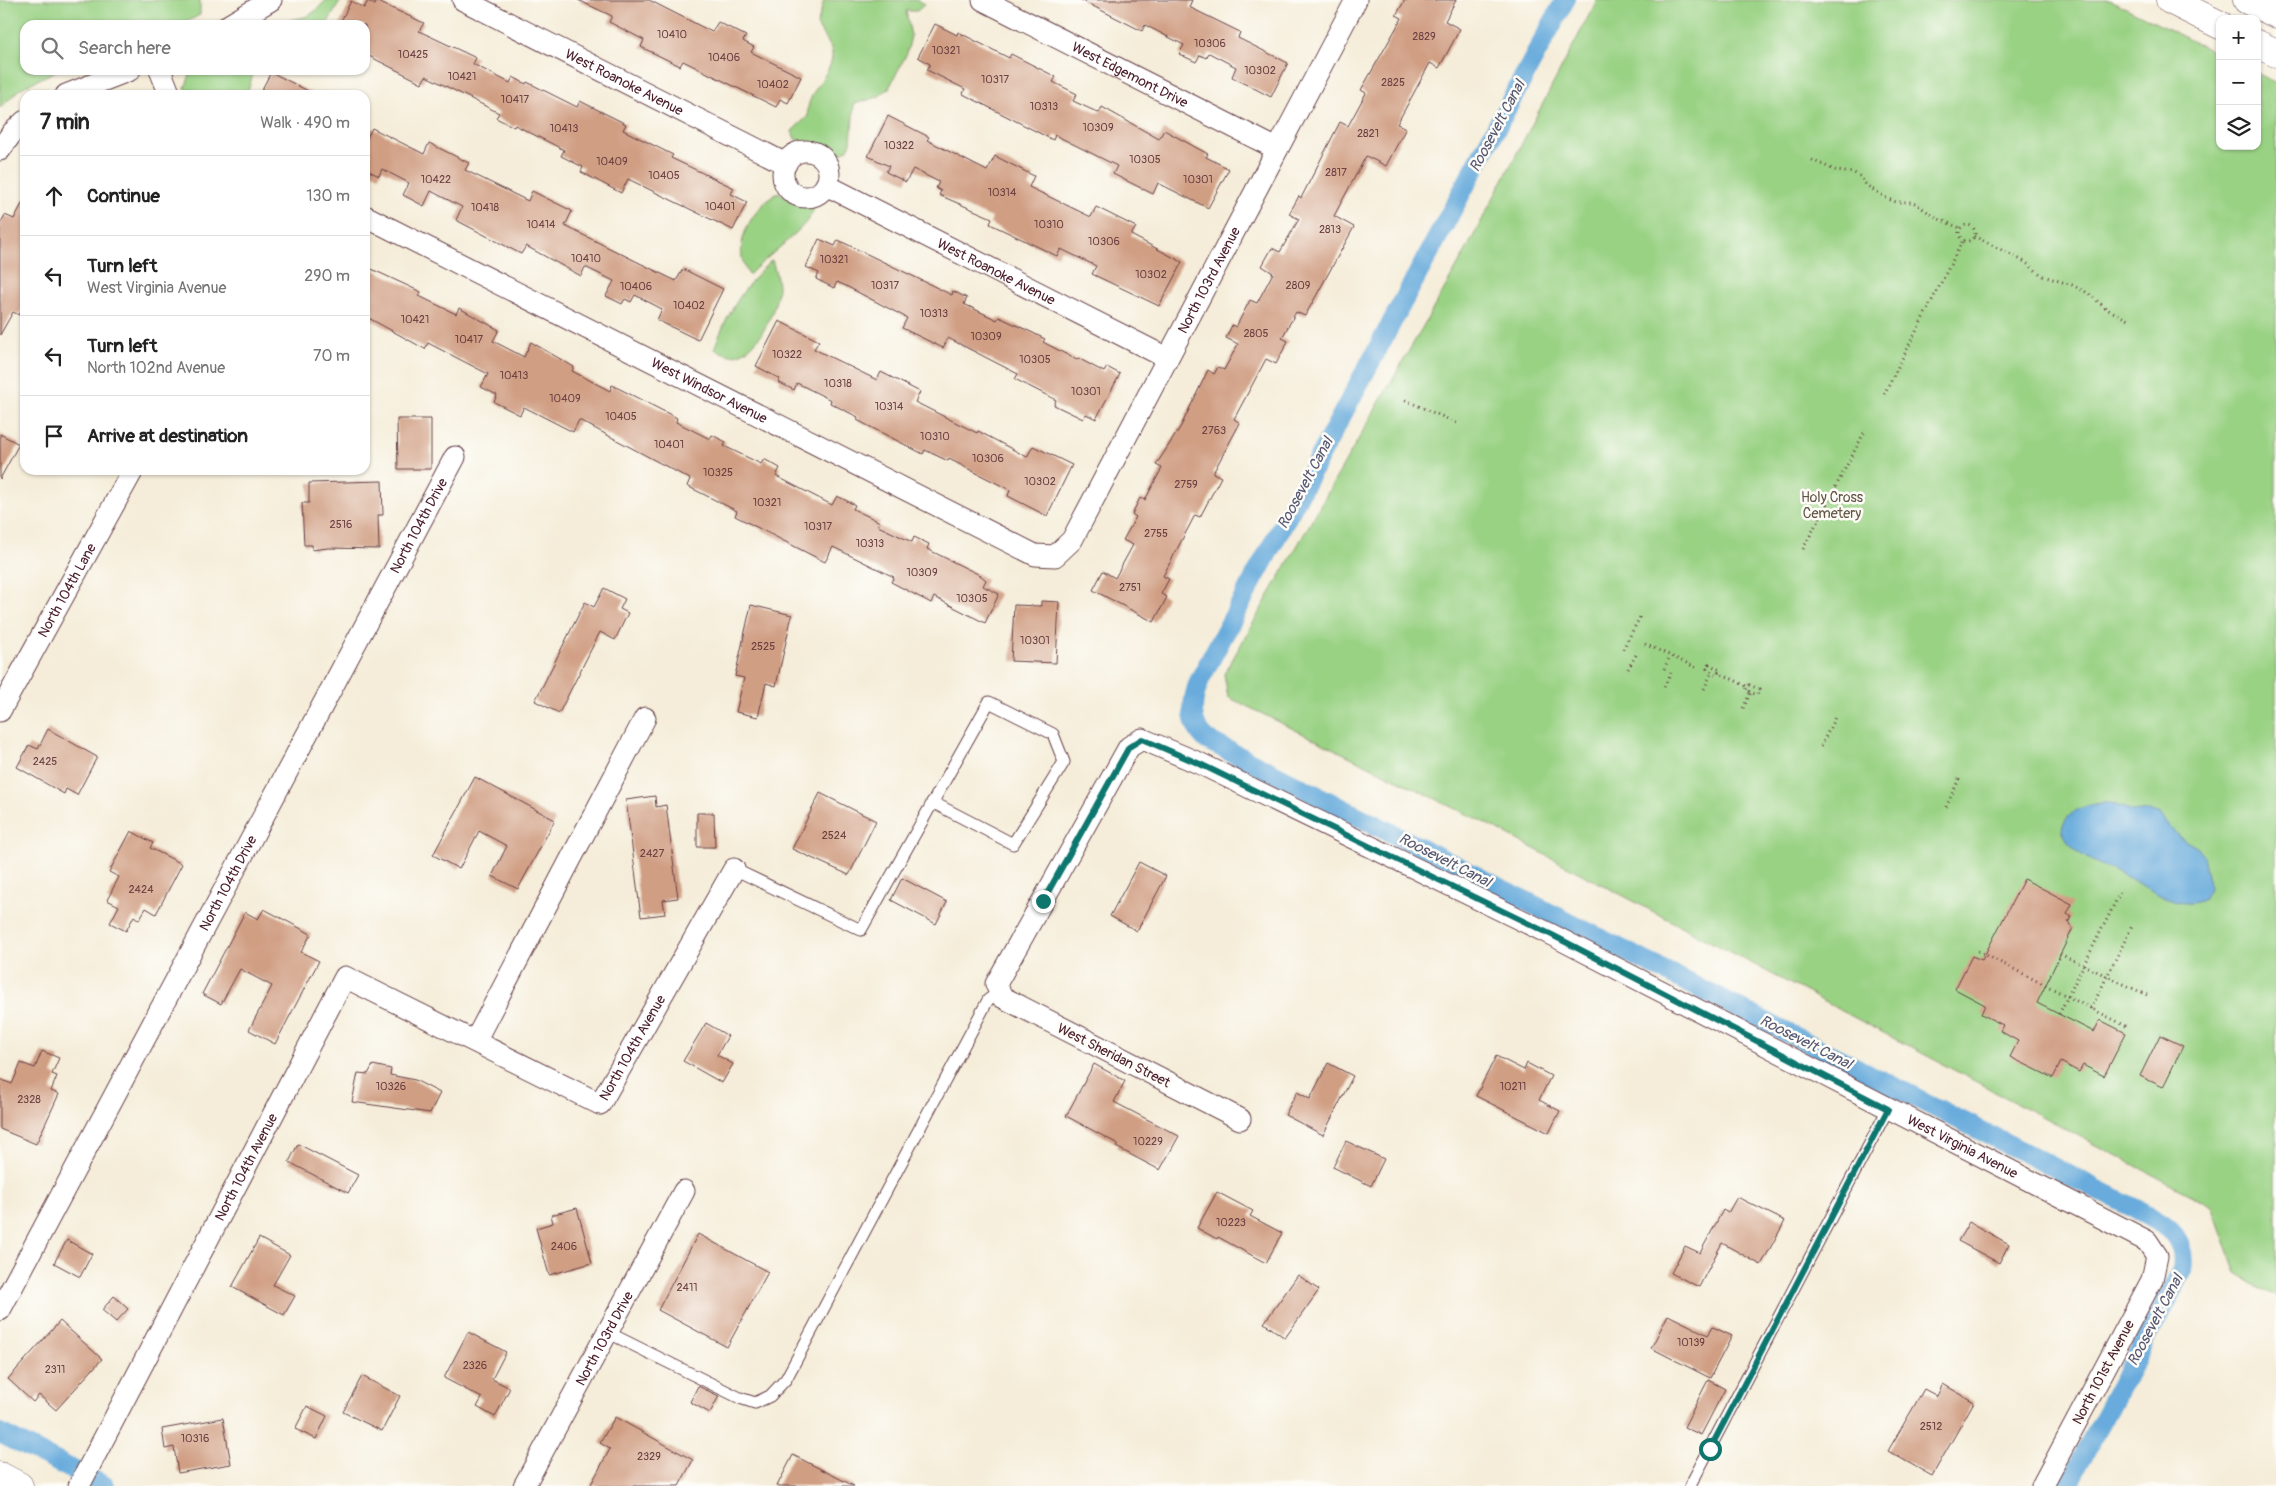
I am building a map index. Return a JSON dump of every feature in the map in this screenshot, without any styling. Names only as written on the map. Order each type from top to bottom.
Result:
[{"type":"main road","points":[[2170,0],[2216,23]]},
{"type":"main road","points":[[2248,0],[2276,14]]},
{"type":"main road","points":[[2261,46],[2276,54]]},
{"type":"main road","points":[[0,1476],[20,1486]]},
{"type":"street","points":[[233,20],[244,7],[271,0]]},
{"type":"street","name":"West Roanoke Avenue","points":[[463,0],[786,164]]},
{"type":"street","name":"West Edgemont Drive","points":[[983,0],[1277,149]]},
{"type":"street","name":"North 103rd Avenue","points":[[1055,556],[1072,540],[1356,0]]},
{"type":"street","points":[[79,90],[117,75]]},
{"type":"street","points":[[162,75],[168,90]]},
{"type":"street","points":[[0,150],[12,133],[20,126]]},
{"type":"street","points":[[802,151],[817,154],[827,164],[829,178],[826,185],[815,195],[800,196],[792,192],[784,179],[786,164],[790,158],[802,151]]},
{"type":"street","name":"West Roanoke Avenue","points":[[826,185],[1167,358]]},
{"type":"street","name":"West Windsor Avenue","points":[[370,219],[1035,555],[1055,556]]},
{"type":"street","name":"North 104th Drive","points":[[0,1310],[455,457]]},
{"type":"street","name":"North 104th Lane","points":[[0,711],[130,475]]},
{"type":"street","points":[[475,1042],[645,718]]},
{"type":"street","name":"West Virginia Avenue","points":[[998,988],[1129,747],[1142,739],[1200,764],[1552,935],[2147,1241],[2157,1256]]},
{"type":"street","name":"North 104th Avenue","points":[[82,1479],[345,977],[600,1104],[734,869]]},
{"type":"street","name":"West Sheridan Street","points":[[998,988],[1002,997],[1240,1119]]},
{"type":"street","name":"North 103rd Drive","points":[[524,1486],[684,1191]]},
{"type":"street","name":"North 101st Avenue","points":[[2042,1486],[2152,1280],[2157,1256]]},
{"type":"lane","points":[[734,869],[861,930],[932,802],[988,702],[1053,734],[1064,762],[1013,844],[932,802]]},
{"type":"lane","points":[[607,1332],[740,1398],[755,1403],[770,1396],[786,1379],[988,1000],[998,988]]},
{"type":"lane","points":[[1690,1486],[1888,1109]]},
{"type":"path","points":[[1812,160],[1837,171],[1854,173],[1866,185],[1888,199],[1913,202],[1937,218],[1960,228]]},
{"type":"path","points":[[1960,228],[1965,225],[1972,227],[1974,236]]},
{"type":"path","points":[[1960,228],[1959,235],[1963,240]]},
{"type":"path","points":[[1963,240],[1970,240],[1974,236]]},
{"type":"path","points":[[1974,236],[2025,262],[2043,276],[2072,285],[2088,293],[2107,309],[2128,320]]},
{"type":"path","points":[[1884,394],[1963,240]]},
{"type":"path","points":[[1405,400],[1459,424]]},
{"type":"path","points":[[1804,549],[1865,432]]},
{"type":"path","points":[[1624,649],[1640,617]]},
{"type":"path","points":[[1645,644],[1697,668]]},
{"type":"path","points":[[1628,669],[1636,655]]},
{"type":"path","points":[[1664,669],[1670,656]]},
{"type":"path","points":[[1709,664],[1720,670],[1718,672],[1717,675],[1706,669],[1709,664]]},
{"type":"path","points":[[1704,689],[1712,672]]},
{"type":"path","points":[[1718,672],[1748,687]]},
{"type":"path","points":[[1664,687],[1671,673]]},
{"type":"path","points":[[1749,684],[1759,690],[1757,695],[1746,690],[1748,687],[1749,684]]},
{"type":"path","points":[[1743,708],[1751,692]]},
{"type":"path","points":[[1821,746],[1836,714]]},
{"type":"path","points":[[1946,807],[1960,777]]},
{"type":"path","points":[[2058,1014],[2120,893]]},
{"type":"path","points":[[2091,1009],[2132,924]]},
{"type":"path","points":[[1978,951],[2067,998],[2126,1026]]},
{"type":"path","points":[[2060,954],[2148,996]]},
{"type":"green space","points":[[0,0],[200,0],[200,15],[190,20],[20,20],[20,75],[48,75],[21,88],[0,108]]},
{"type":"green space","points":[[326,0],[341,0],[329,20],[290,20],[304,17],[316,10]]},
{"type":"green space","points":[[824,0],[916,0],[925,4],[917,11],[906,11],[911,36],[907,53],[889,88],[878,97],[854,104],[851,143],[847,150],[835,156],[826,148],[795,139],[792,131],[808,116],[810,99],[832,60],[830,46],[817,25]]},
{"type":"green space","name":"Holy Cross Cemetery","points":[[1597,0],[2110,0],[2216,53],[2216,150],[2261,150],[2261,75],[2276,83],[2276,1297],[2236,1273],[2212,1206],[1487,824],[1228,697],[1224,674],[1462,258]]},
{"type":"green space","points":[[190,75],[253,75],[248,90],[187,90],[185,88]]},
{"type":"green space","points":[[779,192],[796,205],[814,208],[811,216],[796,233],[749,275],[743,264],[741,252],[746,229],[760,208]]},
{"type":"green space","points":[[772,260],[778,286],[777,295],[770,317],[758,339],[741,353],[730,355],[714,349],[737,301]]},
{"type":"water","points":[[2110,803],[2133,811],[2152,812],[2161,815],[2178,836],[2198,848],[2204,856],[2208,875],[2209,888],[2205,899],[2195,903],[2185,903],[2164,897],[2088,859],[2072,846],[2062,828],[2069,816],[2089,805]]},
{"type":"building","points":[[578,0],[649,0],[712,32],[718,22],[746,36],[743,41],[754,47],[751,52],[801,77],[788,103],[780,99],[776,107],[683,61],[680,66],[641,47],[644,40],[609,22],[612,16]]},
{"type":"building","points":[[1081,0],[1192,0],[1189,7],[1240,32],[1238,38],[1288,63],[1271,97],[1232,77],[1236,67],[1209,53],[1206,58],[1200,55],[1196,62],[1179,54],[1184,45],[1145,25],[1142,31]]},
{"type":"building","points":[[1405,0],[1456,0],[1445,21],[1460,29],[1439,68],[1430,63],[1397,124],[1406,128],[1386,166],[1366,156],[1334,216],[1354,227],[1305,316],[1296,312],[1282,338],[1288,341],[1276,364],[1266,359],[1234,419],[1240,423],[1213,473],[1221,477],[1200,517],[1195,515],[1163,576],[1169,579],[1161,594],[1167,597],[1154,622],[1093,590],[1103,571],[1115,578],[1133,545],[1123,540],[1136,517],[1132,514],[1140,498],[1145,500],[1162,468],[1156,465],[1181,426],[1208,370],[1214,374],[1218,367],[1224,370],[1238,344],[1226,338],[1232,325],[1236,327],[1250,300],[1257,303],[1273,273],[1262,266],[1272,248],[1280,252],[1299,219],[1289,214],[1299,196],[1301,198],[1340,122],[1348,126],[1366,93],[1361,90],[1402,18],[1396,15]]},
{"type":"building","points":[[351,1],[364,8],[368,1],[375,5],[376,1],[424,23],[419,31],[476,58],[473,64],[510,83],[513,77],[577,107],[580,101],[626,124],[623,130],[673,155],[671,158],[734,188],[731,194],[747,202],[733,230],[628,179],[621,193],[581,172],[583,167],[561,156],[564,150],[515,125],[514,127],[496,118],[499,113],[426,76],[422,83],[370,57],[370,20],[342,20]]},
{"type":"building","points":[[935,24],[957,35],[958,32],[1009,58],[1011,54],[1056,77],[1053,82],[1077,94],[1073,101],[1099,113],[1102,107],[1159,139],[1164,130],[1208,154],[1206,157],[1229,169],[1208,208],[1158,183],[1153,194],[1113,174],[1117,166],[1055,135],[1053,140],[963,94],[965,89],[927,70],[930,64],[918,57]]},
{"type":"building","points":[[269,75],[277,75],[306,90],[262,90]]},
{"type":"building","points":[[888,116],[929,137],[927,140],[987,171],[995,156],[1034,176],[1029,187],[1091,217],[1096,207],[1136,227],[1131,235],[1182,262],[1159,306],[1092,274],[1096,266],[1061,249],[1057,256],[990,224],[992,218],[939,195],[941,191],[936,188],[939,182],[913,169],[906,182],[886,172],[889,166],[868,156]]},
{"type":"building","points":[[372,128],[424,154],[429,143],[469,163],[465,170],[528,201],[532,191],[572,211],[565,226],[676,281],[683,269],[723,289],[698,340],[657,320],[662,309],[635,295],[631,302],[625,299],[622,304],[606,296],[614,281],[585,267],[581,276],[526,246],[521,254],[456,220],[462,207],[431,191],[424,206],[403,195],[409,183],[382,169],[379,176],[370,172],[370,132]]},
{"type":"building","points":[[20,208],[20,313],[19,315],[13,312],[0,335],[0,224],[5,215],[14,219]]},
{"type":"building","points":[[819,239],[835,246],[838,240],[952,295],[953,291],[967,298],[964,304],[997,320],[999,317],[1033,333],[1045,339],[1043,342],[1077,360],[1078,358],[1104,372],[1107,367],[1120,374],[1096,419],[1086,414],[1083,419],[1054,405],[1056,400],[1015,379],[1018,374],[948,338],[943,348],[902,328],[907,318],[846,286],[837,282],[834,288],[816,279],[819,273],[806,267]]},
{"type":"building","points":[[370,268],[421,292],[419,296],[456,314],[459,308],[499,330],[493,341],[524,357],[531,342],[574,367],[572,371],[610,391],[612,385],[677,418],[676,422],[710,439],[712,435],[726,442],[724,446],[761,464],[764,459],[780,468],[776,476],[832,505],[837,496],[855,505],[853,509],[880,522],[878,526],[912,542],[914,537],[929,544],[927,549],[980,575],[986,580],[983,586],[999,594],[985,623],[934,597],[931,603],[891,582],[894,577],[833,547],[825,562],[735,516],[737,511],[687,486],[690,479],[579,420],[573,432],[524,407],[520,415],[494,402],[497,395],[481,387],[488,374],[428,343],[425,349],[370,319]]},
{"type":"building","points":[[779,321],[819,341],[814,349],[877,380],[881,372],[920,392],[915,402],[977,433],[978,431],[1027,457],[1033,446],[1072,465],[1047,516],[1008,496],[1010,490],[949,459],[948,461],[925,450],[923,454],[857,420],[858,417],[830,403],[831,400],[797,383],[794,390],[778,382],[780,379],[756,366]]},
{"type":"building","points":[[397,419],[431,419],[431,469],[398,469]]},
{"type":"building","points":[[0,434],[19,444],[0,479]]},
{"type":"building","points":[[382,481],[383,515],[378,515],[379,549],[328,548],[312,550],[312,545],[304,545],[302,503],[309,503],[309,483]]},
{"type":"building","points":[[604,588],[625,599],[620,609],[628,613],[615,640],[600,632],[559,713],[535,701],[585,602],[594,607]]},
{"type":"building","points":[[1041,601],[1059,602],[1056,663],[1011,661],[1014,605],[1041,606]]},
{"type":"building","points":[[751,605],[792,615],[776,686],[766,683],[758,717],[736,712],[744,678],[735,676]]},
{"type":"building","points":[[48,729],[97,757],[77,795],[66,789],[64,794],[17,767],[29,745],[38,749]]},
{"type":"building","points":[[475,777],[555,820],[518,889],[492,876],[507,846],[479,831],[459,869],[433,855]]},
{"type":"building","points":[[820,793],[876,821],[849,875],[792,849]]},
{"type":"building","points":[[655,796],[656,807],[666,805],[678,898],[663,900],[665,914],[641,917],[626,800]]},
{"type":"building","points":[[697,813],[714,813],[715,847],[697,847]]},
{"type":"building","points":[[131,831],[153,843],[150,848],[182,864],[156,914],[146,908],[139,920],[134,916],[126,931],[110,923],[119,906],[107,900],[119,877],[109,872]]},
{"type":"building","points":[[1139,862],[1166,876],[1137,931],[1110,916]]},
{"type":"building","points":[[902,878],[947,902],[936,924],[891,900]]},
{"type":"building","points":[[2024,879],[2072,904],[2067,914],[2071,917],[2068,923],[2073,928],[2037,1003],[2094,1032],[2100,1020],[2126,1033],[2104,1076],[2083,1065],[2079,1072],[2061,1062],[2053,1078],[2010,1057],[2018,1041],[2000,1031],[2003,1025],[1981,1014],[1985,1005],[1955,989],[1972,956],[1982,960]]},
{"type":"building","points":[[264,909],[311,934],[301,952],[319,961],[275,1044],[249,1030],[272,986],[240,969],[221,1004],[202,994],[245,912],[258,919]]},
{"type":"building","points":[[706,1023],[728,1036],[717,1055],[733,1064],[722,1083],[683,1061]]},
{"type":"building","points":[[2160,1035],[2183,1046],[2163,1087],[2140,1076]]},
{"type":"building","points":[[42,1051],[59,1058],[52,1074],[57,1076],[51,1091],[59,1094],[36,1144],[0,1129],[0,1079],[12,1084],[21,1063],[35,1068]]},
{"type":"building","points":[[1496,1056],[1524,1070],[1527,1063],[1551,1076],[1539,1100],[1560,1111],[1549,1133],[1476,1096]]},
{"type":"building","points":[[1328,1063],[1353,1076],[1323,1135],[1285,1115],[1297,1092],[1310,1099]]},
{"type":"building","points":[[1094,1064],[1125,1081],[1114,1102],[1179,1136],[1160,1170],[1116,1147],[1118,1144],[1066,1116]]},
{"type":"building","points":[[373,1065],[391,1069],[390,1075],[415,1080],[440,1093],[430,1113],[352,1102],[358,1073],[368,1074]]},
{"type":"building","points":[[1346,1141],[1384,1159],[1371,1186],[1333,1167]]},
{"type":"building","points":[[298,1144],[358,1175],[348,1193],[289,1162]]},
{"type":"building","points":[[1217,1192],[1253,1211],[1250,1216],[1282,1233],[1266,1263],[1197,1228]]},
{"type":"building","points":[[1737,1197],[1785,1221],[1761,1265],[1722,1243],[1699,1287],[1671,1273],[1685,1246],[1700,1253],[1723,1210],[1728,1213]]},
{"type":"building","points":[[577,1208],[592,1263],[549,1275],[536,1228],[553,1223],[551,1215]]},
{"type":"building","points":[[1969,1222],[2009,1244],[1999,1263],[1958,1241]]},
{"type":"building","points":[[698,1234],[768,1272],[727,1347],[658,1310]]},
{"type":"building","points":[[259,1238],[290,1255],[273,1285],[295,1296],[284,1315],[232,1287]]},
{"type":"building","points":[[67,1240],[92,1254],[80,1277],[54,1263]]},
{"type":"building","points":[[1298,1275],[1319,1290],[1285,1338],[1264,1323]]},
{"type":"building","points":[[114,1296],[128,1309],[116,1322],[102,1310]]},
{"type":"building","points":[[1668,1315],[1708,1335],[1713,1327],[1732,1336],[1710,1378],[1651,1348]]},
{"type":"building","points":[[60,1321],[102,1359],[56,1410],[39,1395],[33,1402],[8,1379]]},
{"type":"building","points":[[468,1332],[506,1352],[492,1379],[510,1388],[495,1417],[477,1407],[482,1398],[444,1378]]},
{"type":"building","points":[[362,1376],[400,1396],[382,1431],[343,1412]]},
{"type":"building","points":[[1708,1380],[1725,1389],[1701,1435],[1684,1427]]},
{"type":"building","points":[[1943,1384],[1974,1402],[1932,1476],[1888,1451],[1924,1389],[1937,1396]]},
{"type":"building","points":[[698,1386],[719,1396],[710,1413],[690,1402]]},
{"type":"building","points":[[307,1406],[327,1416],[316,1439],[295,1429]]},
{"type":"building","points":[[615,1417],[693,1460],[679,1486],[590,1486],[610,1449],[600,1443]]},
{"type":"building","points":[[223,1418],[231,1464],[178,1473],[174,1447],[165,1449],[162,1429]]},
{"type":"building","points":[[793,1455],[854,1486],[777,1486]]},
{"type":"waterway","name":"Roosevelt Canal","points":[[1565,0],[1200,679],[1193,704],[1194,719],[1197,727],[1207,740],[2142,1212],[2174,1234],[2182,1250],[2182,1271],[2067,1486]]},
{"type":"waterway","points":[[0,1433],[105,1486]]},
{"type":"route","points":[[1043,901],[1129,747],[1142,739],[1200,764],[1552,935],[1888,1109],[1710,1449]]}]
